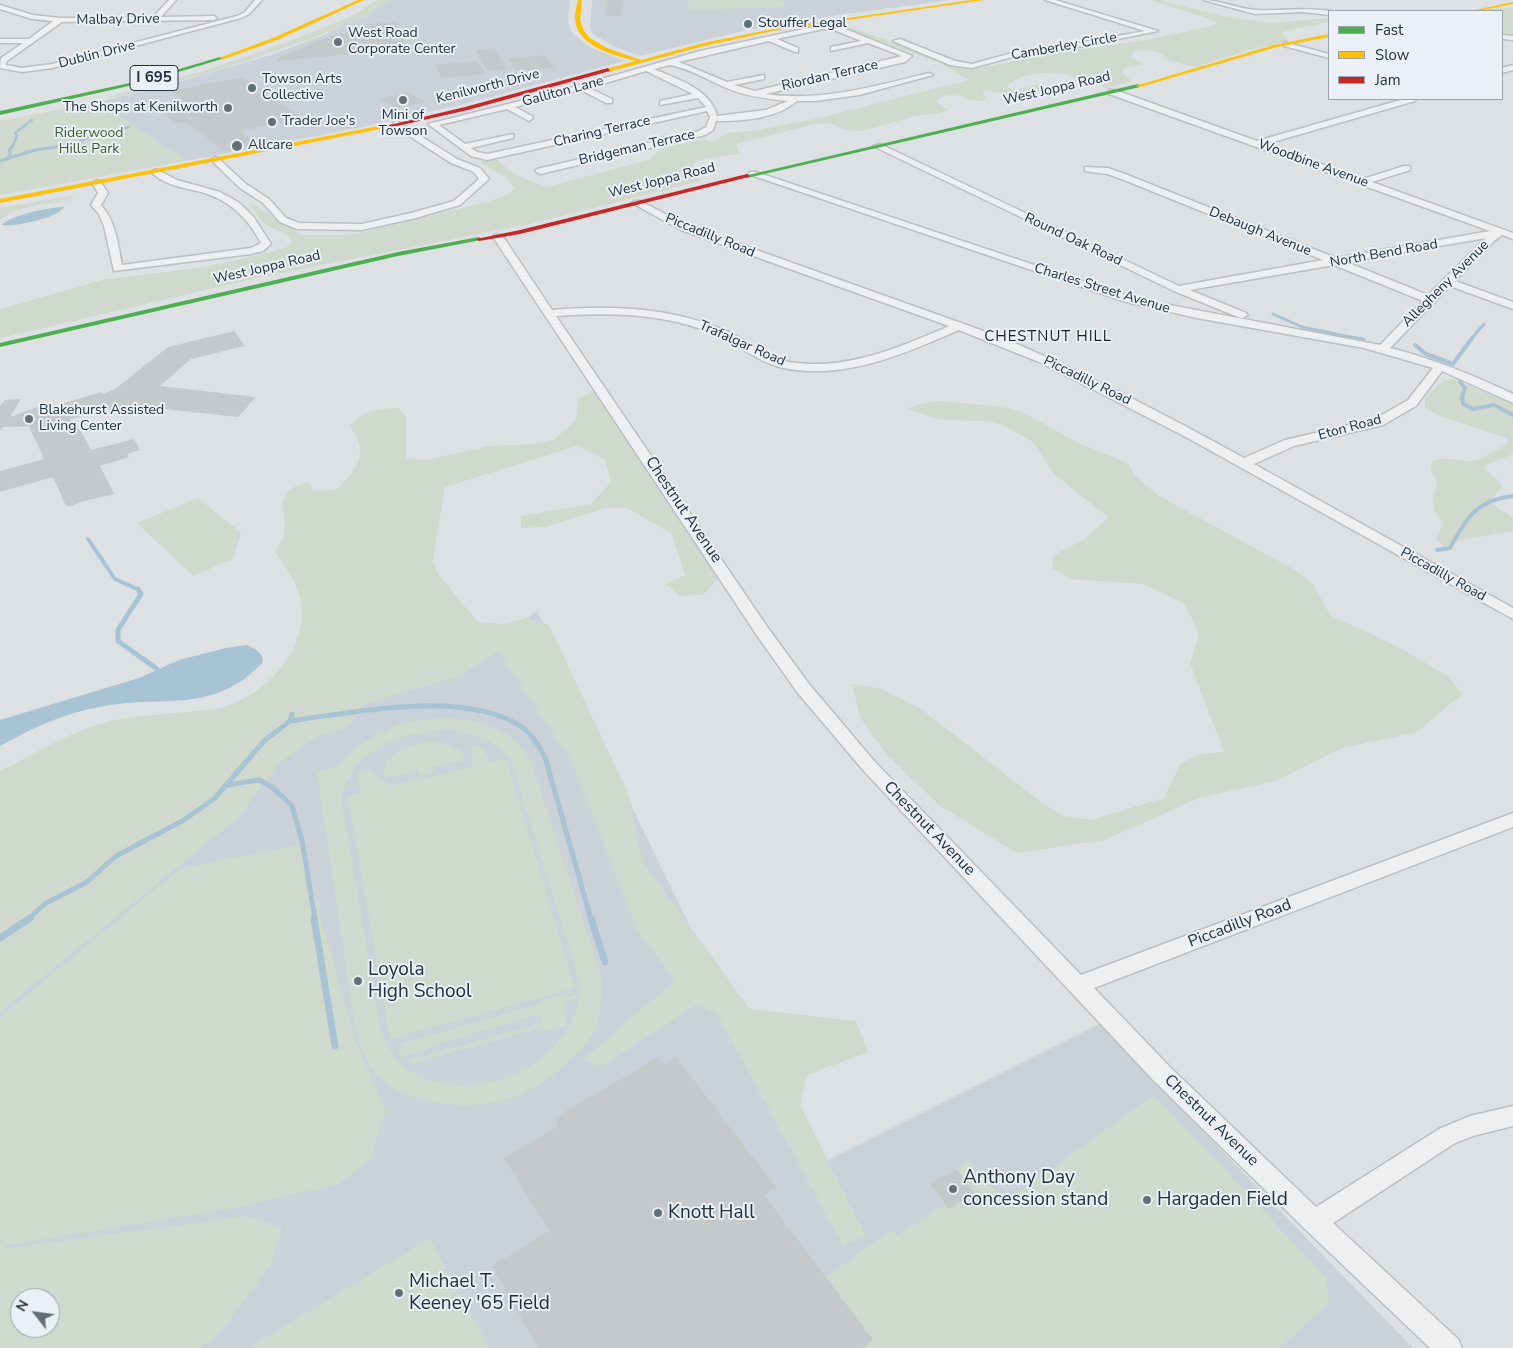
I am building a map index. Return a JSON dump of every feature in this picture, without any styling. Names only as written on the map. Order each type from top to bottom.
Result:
[{"type":"main road","name":"I 695","points":[[0,104],[127,77],[194,58],[255,38],[311,16],[342,0]]},
{"type":"main road","name":"I 695","points":[[0,113],[172,73],[236,54],[304,29],[362,0]]},
{"type":"main road","points":[[304,29],[370,0]]},
{"type":"main road","points":[[580,0],[578,23],[582,33],[588,39],[608,50],[649,66]]},
{"type":"main road","name":"Kenilworth Drive","points":[[0,201],[397,124],[463,113],[649,66],[707,44],[788,27],[982,0]]},
{"type":"main road","points":[[1478,10],[1509,5]]},
{"type":"main road","points":[[127,77],[190,58],[251,35]]},
{"type":"main road","name":"West Joppa Road","points":[[0,346],[398,254],[498,237],[753,174],[1112,92],[1288,44],[1328,36]]},
{"type":"street","points":[[155,19],[172,0]]},
{"type":"street","name":"Dublin Drive","points":[[60,20],[4,60],[2,66],[22,70],[52,66],[238,17],[246,13],[258,0]]},
{"type":"street","name":"Camberley Circle","points":[[889,38],[953,63],[972,66],[1023,52],[1073,46],[1154,31],[1048,0]]},
{"type":"street","points":[[1206,0],[1255,12],[1302,10],[1328,13]]},
{"type":"street","name":"Malbay Drive","points":[[0,7],[32,17],[60,20],[238,17]]},
{"type":"street","points":[[844,19],[856,25]]},
{"type":"street","points":[[788,27],[800,32]]},
{"type":"street","name":"Galliton Lane","points":[[463,146],[432,124],[463,113],[508,106],[582,87],[649,66],[673,63],[703,53],[768,38],[829,27],[868,41]]},
{"type":"street","points":[[768,38],[795,50]]},
{"type":"street","points":[[0,41],[32,41]]},
{"type":"street","points":[[834,49],[868,41]]},
{"type":"street","name":"Riordan Terrace","points":[[754,94],[906,59],[908,56],[868,41]]},
{"type":"street","points":[[1288,44],[1328,56]]},
{"type":"street","points":[[703,53],[719,60]]},
{"type":"street","points":[[673,63],[724,85],[754,94],[794,100]]},
{"type":"street","points":[[686,67],[702,63]]},
{"type":"street","points":[[649,66],[700,95],[711,108],[713,119]]},
{"type":"street","name":"Bridgeman Terrace","points":[[540,171],[702,133],[710,128],[713,119],[754,115],[787,106],[794,100],[835,98],[930,75]]},
{"type":"street","points":[[724,85],[761,77]]},
{"type":"street","points":[[582,87],[609,101]]},
{"type":"street","name":"Woodbine Avenue","points":[[1112,92],[1513,236]]},
{"type":"street","points":[[663,103],[700,95]]},
{"type":"street","points":[[1257,144],[1409,100]]},
{"type":"street","points":[[508,106],[529,118]]},
{"type":"street","name":"Charing Terrace","points":[[463,146],[478,156],[493,157],[711,108]]},
{"type":"street","points":[[215,160],[244,186],[266,201],[283,220],[297,226],[362,227],[413,216],[457,203],[484,179],[477,170],[454,161],[397,124]]},
{"type":"street","points":[[463,146],[510,136]]},
{"type":"street","name":"Round Oak Road","points":[[877,146],[1178,289],[1261,322],[1271,328]]},
{"type":"street","points":[[1364,182],[1407,168]]},
{"type":"street","name":"Debaugh Avenue","points":[[1088,169],[1108,171],[1122,176],[1431,300]]},
{"type":"street","points":[[97,183],[103,193],[96,205],[103,213],[109,226],[118,269],[251,251],[259,249],[266,244],[259,229],[250,218],[224,198],[211,192],[173,183],[156,172]]},
{"type":"street","name":"Charles Street Avenue","points":[[753,174],[1123,298],[1170,310],[1384,349],[1440,366],[1513,399]]},
{"type":"street","name":"Piccadilly Road","points":[[637,203],[685,228],[999,340],[1081,377],[1174,425],[1513,614]]},
{"type":"street","name":"Allegheny Avenue","points":[[1384,349],[1388,342],[1490,239],[1513,225]]},
{"type":"street","name":"North Bend Road","points":[[1178,289],[1501,232]]},
{"type":"street","name":"Chestnut Avenue","points":[[498,237],[762,631],[803,688],[910,810],[1163,1075],[1314,1222],[1449,1348]]},
{"type":"street","points":[[1449,282],[1513,306]]},
{"type":"street","name":"Trafalgar Road","points":[[550,313],[596,310],[627,311],[681,319],[722,333],[772,361],[784,365],[814,367],[829,367],[911,348],[958,326]]},
{"type":"street","name":"Eton Road","points":[[1243,464],[1290,443],[1379,422],[1412,404],[1440,366]]},
{"type":"street","name":"Piccadilly Road","points":[[1079,985],[1513,820]]},
{"type":"street","points":[[1314,1222],[1447,1136],[1470,1126],[1513,1116]]},
{"type":"shaded area","points":[[391,0],[570,0],[569,27],[574,35],[592,48],[624,61],[460,105],[358,128],[186,161],[98,102],[154,89],[271,55],[322,36]]},
{"type":"shaded area","points":[[592,0],[951,0],[824,17],[743,31],[640,56],[614,46],[596,36],[590,30]]},
{"type":"shaded area","name":"Loyola High School","points":[[537,611],[696,939],[805,1172],[1099,1024],[1413,1348],[0,1348],[0,927],[288,709],[463,667]]},
{"type":"green space","points":[[377,0],[391,0],[373,11],[369,18],[352,22],[304,41],[200,75],[135,93],[105,98],[203,71],[274,47],[348,18]]},
{"type":"green space","points":[[689,0],[783,0],[785,7],[689,10]]},
{"type":"green space","points":[[1150,0],[1159,0],[1227,17],[1271,23],[1328,18],[1328,22],[1288,30],[1282,33],[1289,41],[1250,50],[1195,67],[1164,59],[1164,55],[1136,50],[1131,57],[1143,64],[1125,68],[1121,72],[1132,81],[1107,88],[1064,74],[1040,73],[1020,77],[1006,87],[1016,90],[1044,83],[1042,91],[1014,94],[985,90],[982,94],[988,98],[982,101],[949,95],[939,98],[937,102],[947,110],[915,116],[862,131],[847,130],[829,123],[815,124],[736,144],[739,154],[698,160],[692,165],[701,181],[529,224],[262,277],[0,338],[0,309],[102,280],[205,267],[268,253],[290,246],[291,240],[289,237],[264,222],[255,212],[249,201],[300,235],[360,233],[487,202],[511,193],[514,188],[507,178],[479,162],[495,159],[517,176],[547,187],[648,160],[664,147],[702,140],[715,141],[727,133],[752,131],[815,119],[969,80],[942,64],[836,25],[842,24],[949,63],[969,68],[981,68],[1044,54],[1133,42],[1218,24],[1207,18]]},
{"type":"green space","points":[[1501,7],[1513,9],[1513,37],[1503,35],[1503,10],[1484,10]]},
{"type":"green space","name":"Riderwood Hills Park","points":[[98,102],[186,161],[0,195],[0,121]]},
{"type":"green space","points":[[74,195],[70,200],[15,211],[0,220],[0,208]]},
{"type":"green space","points":[[1453,379],[1513,404],[1513,454],[1484,466],[1501,483],[1501,488],[1489,502],[1513,518],[1513,531],[1472,538],[1444,546],[1436,540],[1443,523],[1435,511],[1433,499],[1437,484],[1430,467],[1432,462],[1442,459],[1477,460],[1508,443],[1507,438],[1440,416],[1425,408],[1425,398],[1444,380]]},
{"type":"green space","points":[[596,390],[721,576],[703,595],[680,596],[666,584],[685,575],[671,533],[627,508],[606,508],[545,527],[521,528],[521,516],[591,504],[611,482],[605,460],[577,446],[445,487],[433,562],[438,574],[478,622],[502,624],[527,618],[549,625],[629,795],[642,861],[750,1009],[856,1021],[868,1052],[807,1075],[800,1105],[866,1237],[843,1245],[717,1014],[696,1005],[600,1067],[584,1059],[675,980],[637,930],[572,762],[498,651],[459,676],[365,704],[347,729],[320,734],[279,763],[240,816],[0,1012],[0,771],[66,737],[93,726],[129,718],[221,708],[256,691],[270,679],[283,666],[292,650],[299,634],[302,616],[300,598],[296,586],[275,552],[283,539],[285,526],[282,502],[288,490],[308,481],[314,491],[336,490],[345,481],[357,464],[360,451],[350,426],[361,416],[372,411],[398,408],[406,417],[406,458],[426,460],[491,446],[533,444],[553,440],[576,421],[578,399]]},
{"type":"green space","points":[[943,401],[1001,407],[1020,411],[1077,442],[1129,464],[1134,475],[1159,496],[1297,571],[1313,584],[1330,615],[1402,649],[1449,677],[1462,694],[1417,732],[1342,748],[1276,781],[1199,798],[1105,840],[1017,853],[940,806],[886,754],[860,717],[852,684],[878,688],[921,709],[1041,802],[1063,816],[1092,820],[1164,798],[1180,764],[1200,754],[1224,752],[1190,663],[1199,634],[1184,603],[1143,584],[1070,579],[1052,568],[1054,555],[1085,539],[1108,517],[1054,474],[1033,442],[1003,425],[984,421],[942,420],[907,409],[924,403]]},
{"type":"green space","points":[[198,498],[241,533],[233,559],[193,576],[137,523]]},
{"type":"green space","points":[[444,718],[483,724],[505,733],[524,750],[531,762],[602,978],[601,1009],[596,1027],[590,1038],[564,1066],[543,1082],[506,1100],[471,1105],[452,1105],[416,1098],[400,1091],[380,1078],[370,1066],[355,1028],[317,772],[336,768],[357,746],[380,733],[398,725],[420,720]],"holes":[[[430,731],[458,731],[476,735],[492,743],[512,763],[580,983],[572,1019],[552,1049],[523,1070],[489,1082],[454,1085],[421,1077],[395,1057],[380,1026],[341,798],[347,781],[357,767],[368,755],[382,746],[413,734]]]},
{"type":"green space","points":[[430,741],[451,745],[460,751],[466,760],[433,767],[434,773],[419,776],[417,771],[384,778],[384,769],[392,756],[406,747]]},
{"type":"green space","points":[[480,745],[491,762],[506,759],[575,988],[390,1039],[348,797],[362,793],[357,779],[359,773],[364,771],[372,771],[390,786],[472,767],[472,747]]},
{"type":"green space","points":[[300,845],[356,1043],[386,1111],[371,1158],[339,1184],[234,1208],[8,1245],[0,1239],[0,1017],[181,868]]},
{"type":"green space","points":[[567,994],[568,997],[577,995],[578,998],[565,1002],[566,1006],[563,1007],[568,1025],[545,1032],[543,1027],[410,1064],[409,1060],[542,1023],[540,1014],[428,1047],[428,1049],[400,1058],[398,1050],[401,1049],[400,1044],[540,1004],[539,1001]]},
{"type":"green space","name":"Hargaden Field","points":[[1154,1095],[1326,1277],[1329,1302],[1280,1348],[863,1348],[873,1340],[826,1277],[891,1230],[897,1236],[945,1205],[930,1184],[968,1161],[1006,1202]]},
{"type":"green space","points":[[248,1216],[282,1227],[272,1263],[221,1332],[201,1348],[0,1348],[0,1242],[9,1248]]},
{"type":"green space","name":"Michael T. Keeney '65 Field","points":[[430,1238],[489,1348],[249,1348]]},
{"type":"water","points":[[64,207],[54,215],[36,221],[16,225],[2,225],[6,221],[22,215],[50,208]]},
{"type":"water","points":[[247,645],[260,653],[263,662],[244,679],[225,690],[205,697],[186,700],[122,704],[85,710],[48,722],[0,746],[0,720],[139,678],[179,660],[226,648]]},
{"type":"building","points":[[606,0],[624,0],[621,16],[605,16]]},
{"type":"building","name":"West Road Corporate Center","points":[[395,22],[406,44],[354,50],[355,54],[278,61],[277,58],[334,35],[364,29],[362,25]]},
{"type":"building","points":[[494,48],[508,69],[488,71],[475,50]]},
{"type":"building","points":[[545,55],[555,68],[516,71],[508,59]]},
{"type":"building","points":[[478,61],[486,74],[442,78],[435,65]]},
{"type":"building","name":"The Shops at Kenilworth","points":[[243,77],[302,118],[241,131],[258,145],[224,151],[187,122],[177,124],[159,110],[186,103],[170,91]]},
{"type":"building","name":"Mini of Towson","points":[[409,92],[426,102],[396,108],[380,99]]},
{"type":"building","name":"Blakehurst Assisted Living Center","points":[[234,331],[245,346],[191,359],[160,386],[256,397],[238,417],[127,405],[70,419],[82,433],[91,450],[134,439],[140,450],[127,454],[129,457],[100,466],[114,494],[66,506],[53,477],[0,492],[0,471],[44,459],[29,426],[3,427],[0,431],[0,406],[5,400],[21,399],[10,417],[45,404],[54,406],[101,392],[102,394],[114,390],[168,347]]},
{"type":"building","name":"Knott Hall","points":[[659,1057],[664,1064],[676,1057],[776,1187],[764,1195],[873,1340],[863,1348],[538,1348],[492,1266],[549,1231],[504,1158],[559,1126],[554,1118]]},
{"type":"building","name":"Anthony Day concession stand","points":[[956,1169],[975,1193],[949,1209],[930,1184]]},
{"type":"waterway","points":[[12,147],[17,136],[15,133],[32,120]]},
{"type":"waterway","points":[[96,136],[129,127]]},
{"type":"waterway","points":[[54,147],[71,145],[88,138]]},
{"type":"waterway","points":[[0,161],[35,150],[63,146]]},
{"type":"waterway","points":[[6,159],[10,155],[12,147]]},
{"type":"waterway","points":[[1273,314],[1302,327],[1360,339]]},
{"type":"waterway","points":[[1471,339],[1484,324]]},
{"type":"waterway","points":[[1354,338],[1364,340]]},
{"type":"waterway","points":[[1415,345],[1426,354],[1453,364],[1472,338]]},
{"type":"waterway","points":[[1460,382],[1465,388],[1462,397],[1463,404],[1473,409],[1494,405],[1513,415]]},
{"type":"waterway","points":[[1437,550],[1450,548],[1467,519],[1481,506],[1501,498],[1513,496]]},
{"type":"waterway","points":[[88,539],[115,579],[138,590]]},
{"type":"waterway","points":[[138,590],[141,594],[118,630],[118,641],[157,669]]},
{"type":"waterway","points":[[290,721],[376,709],[438,706],[467,708],[495,714],[519,725],[531,735],[545,757],[591,919]]},
{"type":"waterway","points":[[290,721],[292,714]]},
{"type":"waterway","points":[[28,919],[46,903],[87,882],[116,856],[184,820],[215,798],[264,741],[290,721]]},
{"type":"waterway","points":[[227,785],[259,780],[272,787],[292,806],[302,840],[315,919]]},
{"type":"waterway","points":[[0,938],[30,918]]},
{"type":"waterway","points":[[314,918],[335,1046]]},
{"type":"waterway","points":[[591,918],[605,962]]},
{"type":"traffic: fast","points":[[0,113],[140,82],[222,58]]},
{"type":"traffic: fast","points":[[747,176],[1138,86]]},
{"type":"traffic: fast","points":[[0,345],[398,254],[479,239]]},
{"type":"traffic: slow","points":[[222,58],[275,39],[362,0]]},
{"type":"traffic: slow","points":[[580,0],[577,14],[578,23],[588,39],[614,53],[642,62]]},
{"type":"traffic: slow","points":[[608,70],[703,45],[773,30],[982,0]]},
{"type":"traffic: slow","points":[[1477,10],[1513,3]]},
{"type":"traffic: slow","points":[[1138,86],[1276,46],[1328,36]]},
{"type":"traffic: slow","points":[[0,201],[384,127]]},
{"type":"traffic: jam","points":[[384,127],[466,109],[608,70]]},
{"type":"traffic: jam","points":[[479,239],[520,232],[747,176]]},
{"type":"place","name":"Stouffer Legal","points":[[748,24]]},
{"type":"place","name":"West Road Corporate Center","points":[[338,42]]},
{"type":"place","name":"Towson Arts Collective","points":[[252,88]]},
{"type":"place","name":"Mini of Towson","points":[[403,100]]},
{"type":"place","name":"The Shops at Kenilworth","points":[[228,108]]},
{"type":"place","name":"Trader Joe's","points":[[272,122]]},
{"type":"place","name":"Allcare","points":[[237,146]]},
{"type":"place","name":"Blakehurst Assisted Living Center","points":[[29,419]]},
{"type":"place","name":"Loyola High School","points":[[358,981]]},
{"type":"place","name":"Anthony Day concession stand","points":[[953,1189]]},
{"type":"place","name":"Hargaden Field","points":[[1147,1200]]},
{"type":"place","name":"Knott Hall","points":[[658,1213]]},
{"type":"place","name":"Michael T. Keeney '65 Field","points":[[399,1293]]},
{"type":"district","name":"CHESTNUT HILL","points":[[1048,337]]}]
